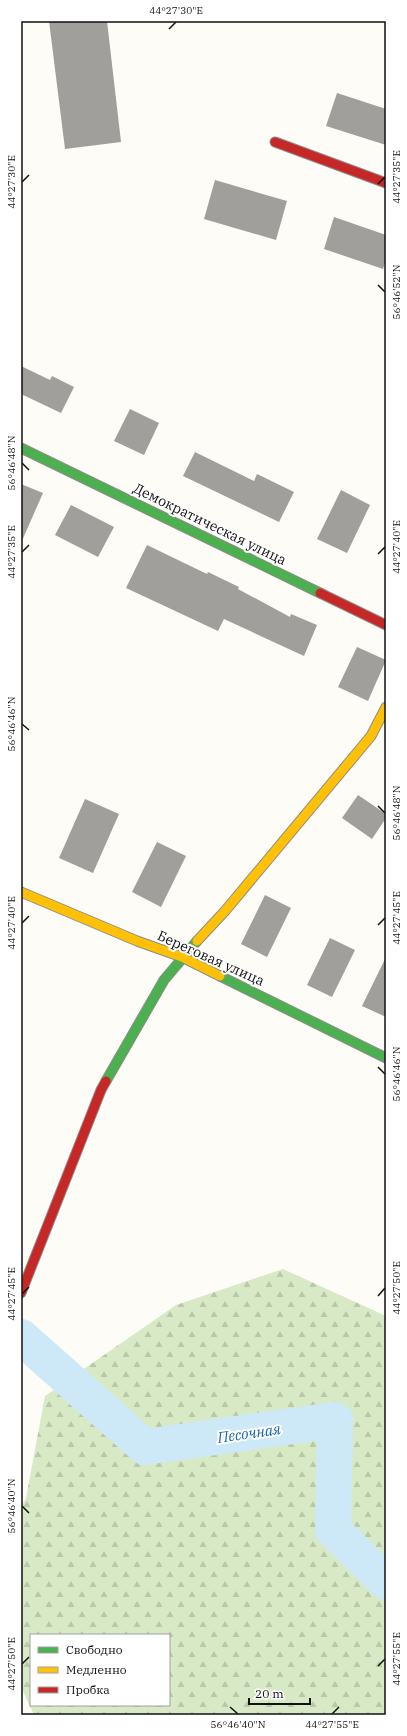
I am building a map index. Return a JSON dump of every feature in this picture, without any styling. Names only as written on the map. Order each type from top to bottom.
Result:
[{"type":"street","points":[[275,142],[386,183]]},
{"type":"street","name":"Демократическая улица","points":[[21,448],[386,625]]},
{"type":"street","points":[[21,1293],[101,1090],[164,980],[182,957],[224,911],[370,736],[386,707]]},
{"type":"street","name":"Береговая улица","points":[[21,892],[137,941],[182,957],[386,1058]]},
{"type":"green space","points":[[283,1269],[386,1316],[386,1715],[34,1715],[21,1687],[21,1508],[26,1498],[45,1396],[176,1305]]},
{"type":"building","points":[[49,21],[107,21],[121,142],[65,149]]},
{"type":"building","points":[[337,93],[386,109],[386,145],[326,126]]},
{"type":"building","points":[[215,180],[287,201],[276,240],[204,219]]},
{"type":"building","points":[[334,217],[386,235],[386,260],[383,269],[324,249]]},
{"type":"building","points":[[21,366],[50,380],[52,376],[74,387],[61,413],[21,394]]},
{"type":"building","points":[[130,409],[159,423],[144,455],[114,441]]},
{"type":"building","points":[[195,452],[254,481],[257,474],[294,492],[279,522],[183,476]]},
{"type":"building","points":[[21,484],[43,493],[21,543]]},
{"type":"building","points":[[341,490],[370,505],[347,553],[317,539]]},
{"type":"building","points":[[71,505],[114,527],[98,557],[55,535]]},
{"type":"building","points":[[147,545],[207,574],[208,572],[239,587],[238,589],[290,617],[291,614],[317,625],[304,656],[224,619],[218,631],[126,588]]},
{"type":"building","points":[[357,647],[386,660],[368,701],[338,687]]},
{"type":"building","points":[[358,795],[386,814],[386,818],[372,839],[342,818]]},
{"type":"building","points":[[85,799],[119,814],[93,873],[59,858]]},
{"type":"building","points":[[157,842],[186,856],[161,907],[132,892]]},
{"type":"building","points":[[265,895],[291,908],[267,957],[241,944]]},
{"type":"building","points":[[330,938],[355,950],[332,997],[307,985]]},
{"type":"building","points":[[386,957],[386,1017],[362,1006]]},
{"type":"waterway","name":"Песочная","points":[[21,1337],[145,1447],[335,1420],[333,1530],[386,1582]]},
{"type":"traffic: fast","points":[[21,448],[320,593]]},
{"type":"traffic: fast","points":[[106,1081],[164,980],[197,941]]},
{"type":"traffic: fast","points":[[220,976],[386,1058]]},
{"type":"traffic: slow","points":[[197,941],[225,911],[371,736],[386,707]]},
{"type":"traffic: slow","points":[[21,892],[137,941],[182,957],[220,976]]},
{"type":"traffic: jam","points":[[275,142],[386,183]]},
{"type":"traffic: jam","points":[[320,593],[386,625]]},
{"type":"traffic: jam","points":[[21,1293],[101,1090],[106,1081]]}]
